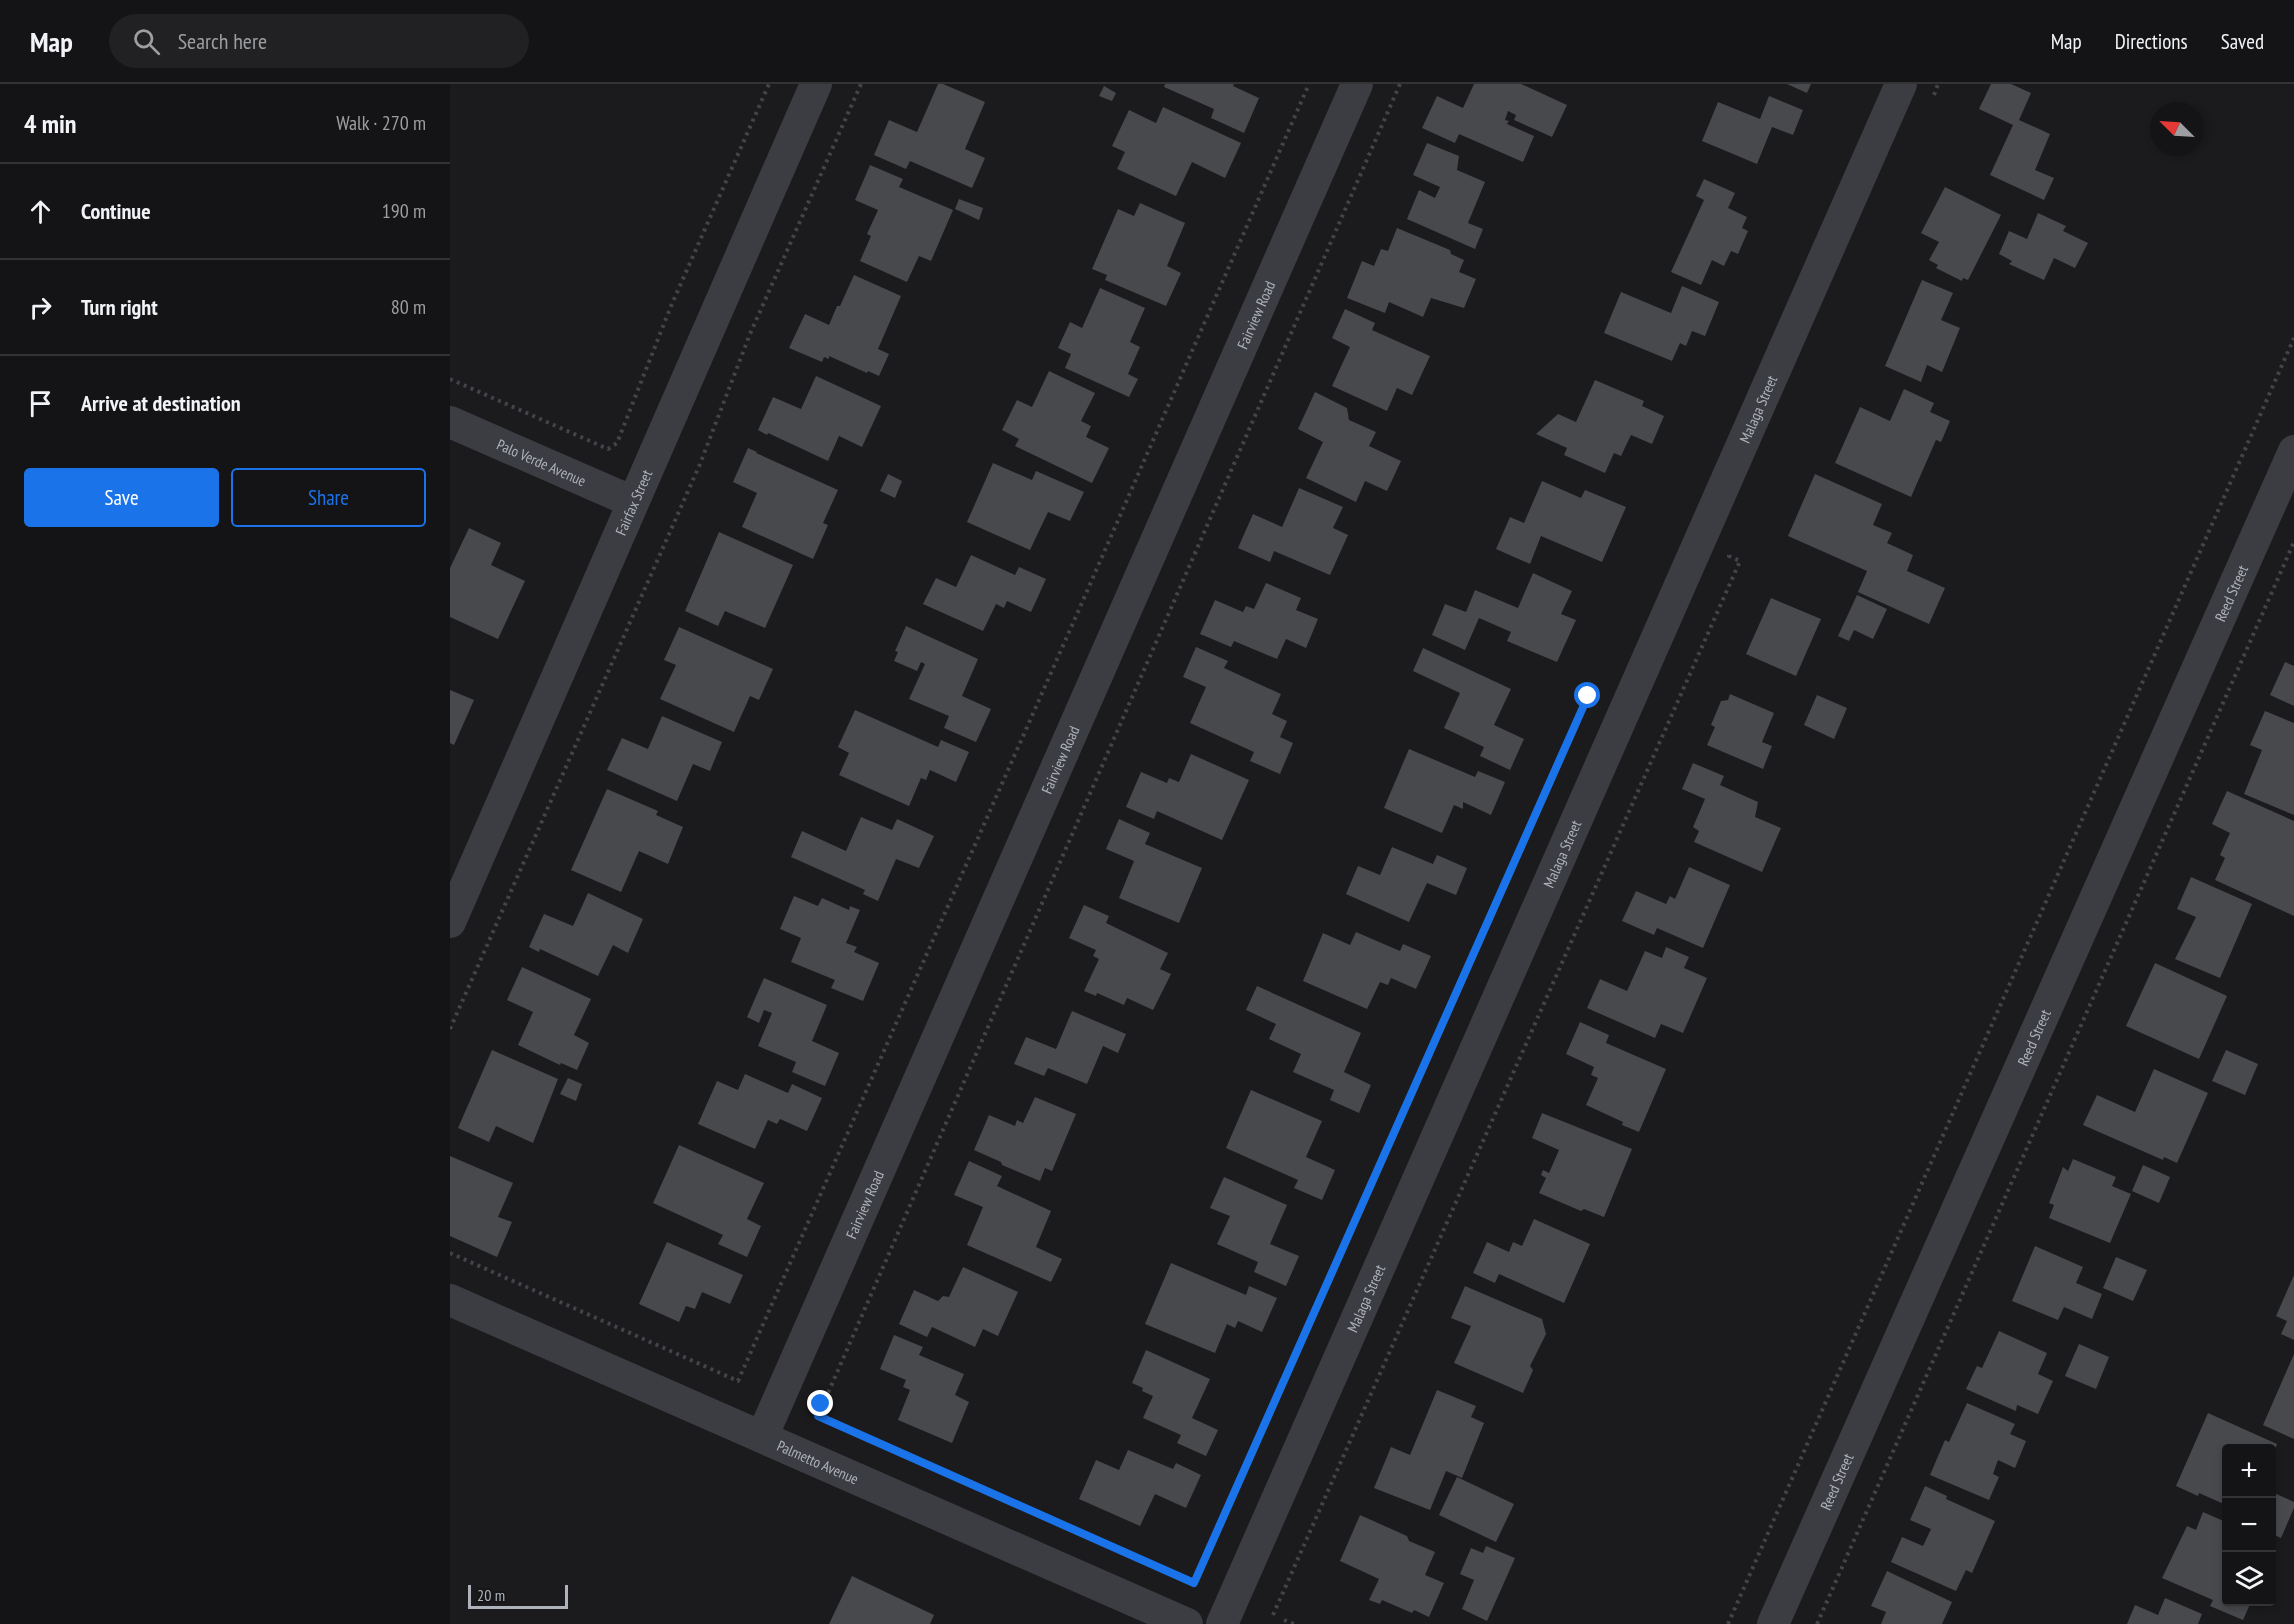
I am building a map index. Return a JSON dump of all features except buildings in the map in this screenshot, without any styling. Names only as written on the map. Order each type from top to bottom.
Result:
[{"type":"street","name":"Fairfax Street","points":[[450,922],[461,864],[633,502],[816,84]]},
{"type":"street","name":"Fairview Road","points":[[762,1437],[1357,84]]},
{"type":"street","name":"Malaga Street","points":[[1222,1624],[1901,84]]},
{"type":"street","name":"Palo Verde Avenue","points":[[450,422],[633,502]]},
{"type":"street","name":"Reed Street","points":[[1773,1624],[2294,451]]},
{"type":"street","name":"Palmetto Avenue","points":[[450,1300],[1187,1624]]},
{"type":"path","points":[[450,380],[608,449],[617,443],[671,306],[769,84]]},
{"type":"path","points":[[450,1029],[700,464],[750,334],[861,84]]},
{"type":"path","points":[[450,1253],[738,1380],[1082,604],[1308,84]]},
{"type":"path","points":[[1400,84],[840,1361],[818,1416],[1194,1583],[1588,696],[1601,695]]},
{"type":"path","points":[[1929,105],[1938,84]]},
{"type":"path","points":[[1728,1624],[2294,338]]},
{"type":"path","points":[[1817,1624],[2294,542]]},
{"type":"path","points":[[1273,1615],[1740,561],[1729,556],[1734,546]]},
{"type":"path","points":[[1284,1620],[1294,1624]]},
{"type":"route","points":[[821,1404],[818,1416],[1194,1583],[1588,696]]}]
